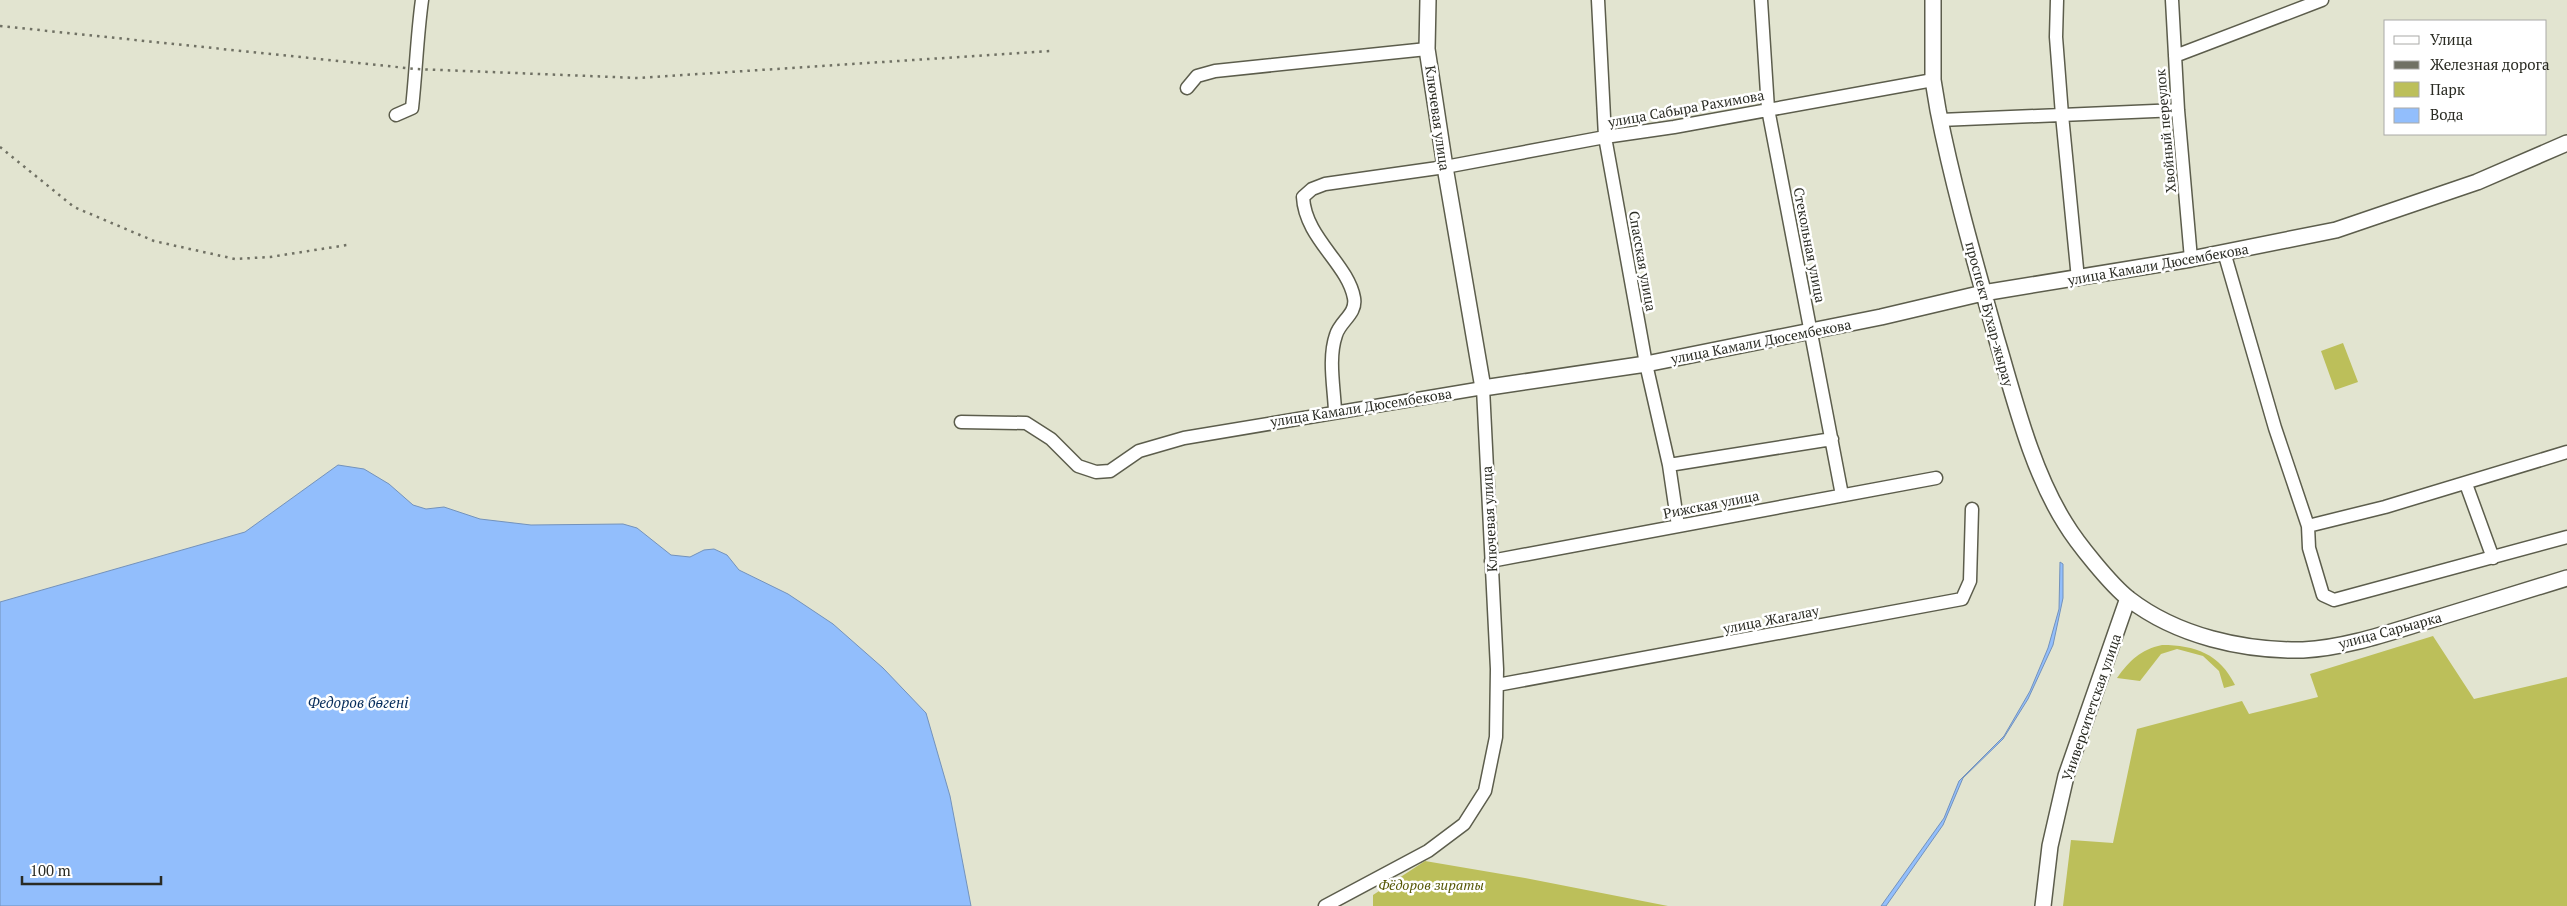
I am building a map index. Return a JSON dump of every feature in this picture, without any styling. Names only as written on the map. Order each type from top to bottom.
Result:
[{"type":"main road","name":"Ключевая улица","points":[[1428,0],[1428,49],[1445,168],[1483,388]]},
{"type":"main road","name":"проспект Бухар-жырау","points":[[1933,0],[1933,80],[1940,120],[1983,293],[2010,388],[2048,490],[2065,523],[2088,554],[2128,598]]},
{"type":"main road","name":"улица Камали Дюсембекова","points":[[1483,388],[1646,364],[1812,331],[1983,293],[2078,279],[2191,259],[2336,230],[2477,182],[2567,144]]},
{"type":"main road","name":"улица Сарыарка","points":[[2128,598],[2173,626],[2206,637],[2242,645],[2304,650],[2356,642],[2567,578]]},
{"type":"main road","name":"Университетская улица","points":[[2043,906],[2050,846],[2066,776],[2128,598]]},
{"type":"street","points":[[396,115],[412,108],[416,41],[422,0]]},
{"type":"street","name":"Спасская улица","points":[[1598,0],[1606,137],[1646,364],[1669,465],[1678,526]]},
{"type":"street","name":"Стекольная улица","points":[[1761,0],[1768,109],[1842,495]]},
{"type":"street","points":[[2057,0],[2056,37],[2078,279]]},
{"type":"street","name":"Хвойный переулок","points":[[2172,0],[2178,110],[2191,259]]},
{"type":"street","points":[[2175,56],[2322,0]]},
{"type":"street","name":"Ключевая улица","points":[[1187,88],[1197,76],[1216,71],[1428,49]]},
{"type":"street","name":"улица Сабыра Рахимова","points":[[1335,411],[1332,352],[1336,333],[1354,309],[1354,298],[1349,284],[1309,222],[1304,209],[1303,197],[1312,189],[1325,184],[1445,168],[1606,137],[1933,80]]},
{"type":"street","points":[[1940,120],[2178,110]]},
{"type":"street","points":[[2224,252],[2275,428],[2308,526],[2309,548],[2323,595],[2334,600],[2567,537]]},
{"type":"street","name":"Ключевая улица","points":[[1325,906],[1428,851],[1464,824],[1485,791],[1496,737],[1497,685],[1483,388]]},
{"type":"street","name":"улица Камали Дюсембекова","points":[[961,422],[1026,423],[1051,439],[1078,466],[1096,472],[1110,471],[1139,451],[1184,438],[1335,411],[1483,388]]},
{"type":"street","points":[[1669,465],[1832,439]]},
{"type":"street","points":[[2308,526],[2466,484],[2567,452]]},
{"type":"street","name":"Рижская улица","points":[[1491,561],[1936,478]]},
{"type":"street","points":[[2466,484],[2493,558]]},
{"type":"street","name":"улица Жагалау","points":[[1497,685],[1962,599],[1970,581],[1972,509]]},
{"type":"green space","points":[[2343,343],[2358,382],[2335,390],[2321,351]]},
{"type":"green space","points":[[2433,636],[2474,699],[2567,677],[2567,906],[2063,906],[2071,840],[2113,843],[2137,729],[2242,701],[2249,714],[2318,697],[2310,674]]},
{"type":"green space","points":[[2162,645],[2196,649],[2205,653],[2222,666],[2235,685],[2224,688],[2219,671],[2203,656],[2177,649],[2161,654],[2140,681],[2117,678],[2136,657],[2154,647]]},
{"type":"green space","name":"Фёдоров зираты","points":[[1425,861],[1668,906],[1373,906],[1373,895]]},
{"type":"water","name":"Федоров бөгені","points":[[338,465],[364,469],[389,484],[413,505],[426,509],[444,507],[480,519],[531,525],[623,524],[637,528],[671,555],[690,557],[704,550],[714,549],[727,555],[739,570],[788,594],[833,624],[883,668],[926,713],[950,796],[971,906],[0,906],[0,602],[245,532]]},
{"type":"water","points":[[2060,562],[2063,564],[2063,598],[2053,645],[2028,699],[2003,739],[1963,778],[1943,825],[1886,906],[1881,906],[1944,818],[1959,781],[2004,736],[2030,691],[2048,648],[2059,609]]},
{"type":"railway","points":[[0,26],[416,69],[638,78],[1051,51]]},
{"type":"railway","points":[[0,147],[74,207],[154,241],[235,259],[270,257],[347,245]]}]
